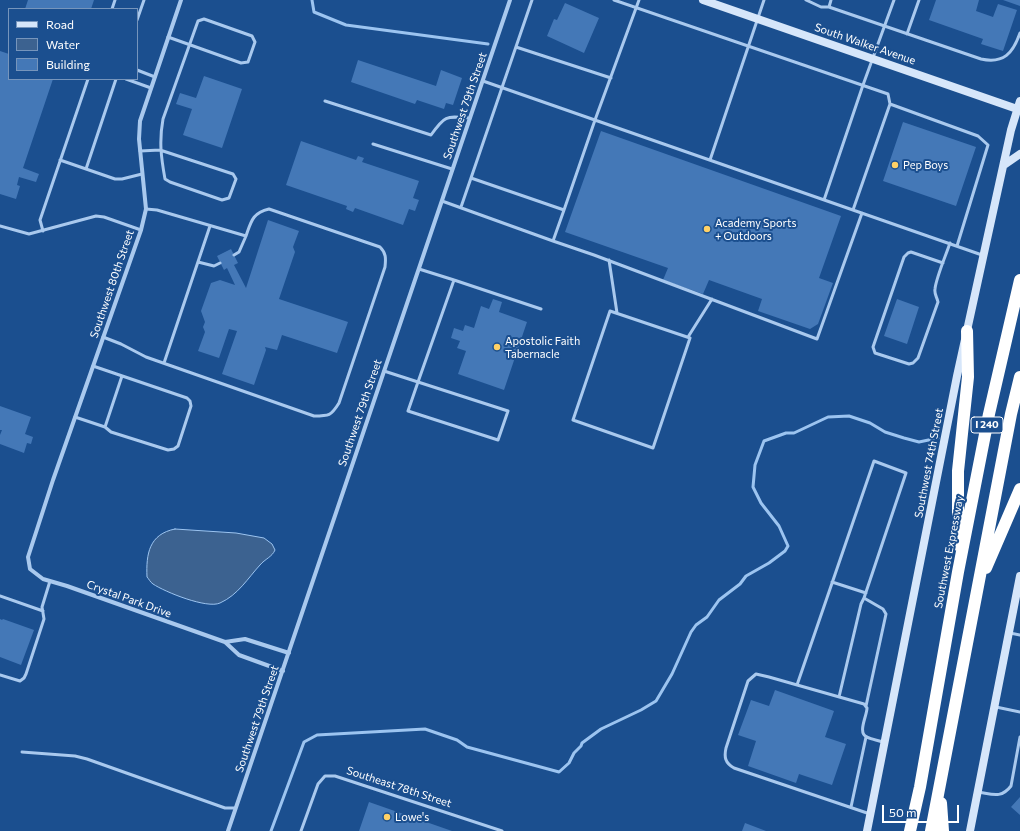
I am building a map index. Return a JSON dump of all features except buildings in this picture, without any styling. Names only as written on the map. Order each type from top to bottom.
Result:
[{"type":"highway","name":"Southwest Expressway","points":[[910,831],[920,786],[958,572],[991,406],[1020,280]]},
{"type":"highway","points":[[958,572],[958,471],[968,377],[967,331]]},
{"type":"highway","name":"I 240","points":[[931,831],[1011,414],[1020,377]]},
{"type":"highway","points":[[977,590],[1020,489]]},
{"type":"highway","points":[[940,784],[943,831]]},
{"type":"highway","points":[[902,831],[920,786]]},
{"type":"main road","name":"South Walker Avenue","points":[[703,0],[873,59],[1019,107]]},
{"type":"main road","name":"Southwest 74th Street","points":[[867,831],[967,331],[1004,165],[1019,107]]},
{"type":"main road","points":[[1004,165],[1020,154]]},
{"type":"main road","points":[[970,831],[1020,576]]},
{"type":"street","name":"Southwest 80th Street","points":[[30,569],[28,557],[75,417],[141,230],[146,209],[139,138],[140,121],[181,0]]},
{"type":"street","name":"Southwest 79th Street","points":[[228,831],[510,0]]},
{"type":"street","name":"Crystal Park Drive","points":[[30,569],[43,579],[224,642],[239,655],[283,671]]},
{"type":"street","name":"Crystal Park Drive","points":[[224,642],[245,639],[289,653]]},
{"type":"lane","points":[[138,17],[144,0]]},
{"type":"lane","points":[[461,208],[501,87],[532,0]]},
{"type":"lane","points":[[614,0],[888,94],[890,104],[853,210]]},
{"type":"lane","points":[[553,241],[639,0]]},
{"type":"lane","points":[[710,160],[764,0]]},
{"type":"lane","points":[[806,0],[821,7],[829,7],[981,59],[991,61],[1008,54],[1015,46],[1020,33]]},
{"type":"lane","points":[[829,7],[831,0]]},
{"type":"lane","points":[[824,200],[893,0]]},
{"type":"lane","points":[[907,34],[919,0]]},
{"type":"lane","points":[[140,151],[160,150],[233,174],[236,179],[229,198],[222,200],[165,179],[160,150],[163,119],[190,45],[198,21],[204,19],[252,36],[255,42],[248,62],[242,63],[190,45],[168,37]]},
{"type":"lane","points":[[516,47],[611,78]]},
{"type":"lane","points":[[138,70],[154,77]]},
{"type":"lane","points":[[43,231],[40,220],[88,80]]},
{"type":"lane","points":[[86,169],[116,80]]},
{"type":"lane","points":[[129,80],[151,88]]},
{"type":"lane","points":[[483,81],[984,255]]},
{"type":"lane","points":[[325,101],[431,135],[441,121],[450,116],[470,118]]},
{"type":"lane","points":[[890,104],[978,136],[988,145],[957,246]]},
{"type":"lane","points":[[373,144],[452,169]]},
{"type":"lane","points":[[60,160],[115,179],[122,179],[142,174]]},
{"type":"lane","points":[[471,178],[564,210]]},
{"type":"lane","points":[[442,200],[609,260],[817,339],[862,213]]},
{"type":"lane","points":[[146,209],[157,210],[246,236]]},
{"type":"lane","points":[[103,338],[121,344],[146,357],[314,416],[327,416],[333,412],[339,403],[385,267],[386,259],[384,252],[380,247],[269,209],[261,211],[252,219],[239,252],[234,255]]},
{"type":"lane","points":[[0,226],[29,234],[96,216],[104,217],[141,230]]},
{"type":"lane","points":[[164,363],[210,226]]},
{"type":"lane","points":[[943,263],[912,252],[908,253],[904,257],[872,347],[875,353],[909,364],[913,363],[918,358],[938,302],[935,294],[935,288],[950,244]]},
{"type":"lane","points":[[609,260],[617,313]]},
{"type":"lane","points":[[198,262],[214,266],[220,263]]},
{"type":"lane","points":[[418,269],[541,309]]},
{"type":"lane","points":[[384,371],[418,382],[508,411],[498,440],[408,410],[418,382],[454,280]]},
{"type":"lane","points":[[688,338],[610,311],[573,420],[653,448],[690,338],[688,338],[712,299]]},
{"type":"lane","points":[[75,417],[105,427],[111,432],[168,450],[174,449],[178,446],[192,406],[187,398],[93,366]]},
{"type":"lane","points":[[105,427],[122,376]]},
{"type":"lane","points":[[797,685],[874,461],[906,473],[866,593],[860,604],[839,697]]},
{"type":"lane","points":[[0,675],[20,681],[24,678],[44,619],[42,606],[50,581]]},
{"type":"lane","points":[[832,582],[866,593]]},
{"type":"lane","points":[[0,596],[42,611]]},
{"type":"lane","points":[[851,807],[866,737],[863,729],[867,710],[866,706],[886,614],[883,609],[864,598]]},
{"type":"lane","points":[[1009,633],[1020,635]]},
{"type":"lane","points":[[866,706],[756,674],[748,681],[726,748],[726,760],[728,765],[734,768],[870,814]]},
{"type":"lane","points":[[994,707],[1020,712]]},
{"type":"lane","points":[[866,737],[884,742]]},
{"type":"lane","points":[[978,792],[997,795],[1002,794],[1011,786],[1020,737]]},
{"type":"lane","points":[[22,752],[75,756],[225,808],[235,808]]},
{"type":"lane","name":"Southeast 78th Street","points":[[301,831],[318,784],[325,776],[335,776],[502,831]]},
{"type":"water","points":[[175,529],[236,533],[264,538],[272,544],[275,550],[242,586],[226,600],[214,604],[196,602],[159,587],[152,583],[147,577],[147,560],[154,540],[160,535]]},
{"type":"waterway","points":[[312,0],[314,12],[346,25],[488,44]]},
{"type":"waterway","points":[[271,831],[304,742],[317,735],[425,729],[457,740],[467,747],[559,772],[569,763],[574,753],[582,743],[601,729],[641,710],[656,701],[672,674],[691,632],[696,625],[707,617],[719,600],[740,584],[746,576],[769,563],[785,551],[788,546],[779,526],[761,503],[753,487],[755,465],[764,441],[786,433],[794,433],[828,417],[849,416],[870,423],[885,432],[919,442],[938,438]]},
{"type":"place","name":"Pep Boys","points":[[895,165]]},
{"type":"place","name":"Academy Sports + Outdoors","points":[[707,229]]},
{"type":"place","name":"Apostolic Faith Tabernacle","points":[[497,347]]},
{"type":"place","name":"Lowe's","points":[[387,817]]}]
